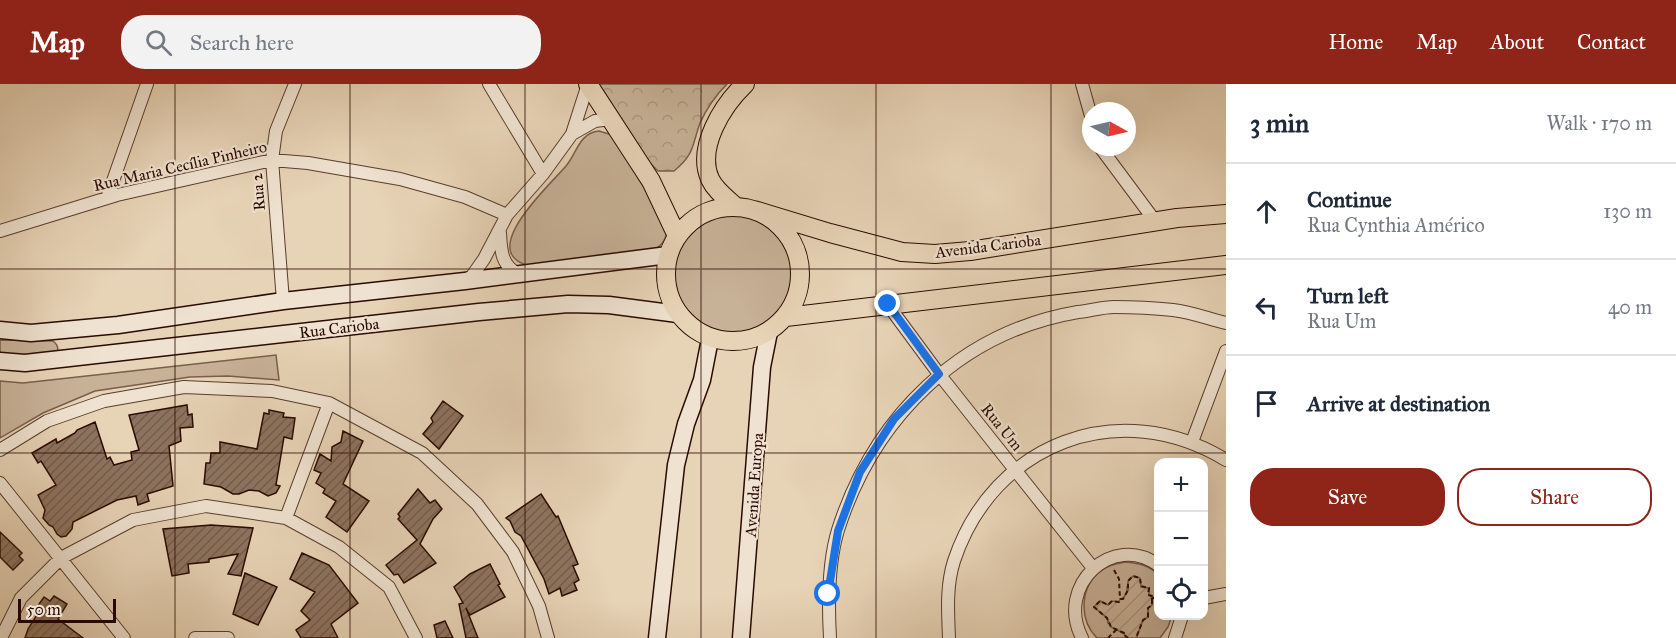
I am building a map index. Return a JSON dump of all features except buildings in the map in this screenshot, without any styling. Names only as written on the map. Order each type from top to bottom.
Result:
[{"type":"main road","points":[[588,84],[651,181],[677,236]]},
{"type":"main road","points":[[735,206],[718,191],[710,179],[706,155],[717,123],[728,104],[745,84]]},
{"type":"main road","points":[[735,206],[754,210],[773,220],[788,236],[798,255],[801,277],[796,298],[786,317],[770,332],[751,340],[730,342],[710,339],[692,329],[678,314],[669,296],[665,276],[668,255],[677,236],[688,223],[703,214],[718,208],[735,206]]},
{"type":"main road","name":"Avenida Carioba","points":[[754,210],[902,252],[935,254],[970,251],[1155,221],[1226,214]]},
{"type":"main road","name":"Rua Carioba","points":[[0,330],[31,333],[118,325],[283,301],[668,255]]},
{"type":"main road","points":[[786,317],[1226,265]]},
{"type":"main road","name":"Rua Carioba","points":[[0,361],[25,363],[568,304],[609,305],[678,314]]},
{"type":"main road","points":[[58,331],[65,347],[61,359]]},
{"type":"main road","name":"Avenida Europa","points":[[741,638],[762,367],[770,332]]},
{"type":"main road","points":[[657,638],[676,465],[686,424],[702,380],[710,339]]},
{"type":"street","points":[[107,198],[147,84]]},
{"type":"street","name":"Rua 2","points":[[283,301],[272,160],[276,131],[295,84]]},
{"type":"street","points":[[489,84],[543,174]]},
{"type":"street","points":[[465,281],[472,276],[500,231],[507,215],[543,174],[572,134],[588,84]]},
{"type":"street","points":[[1082,84],[1087,102]]},
{"type":"street","points":[[572,134],[595,121],[611,119]]},
{"type":"street","points":[[1107,156],[1155,221]]},
{"type":"street","name":"Rua Maria Cecília Pinheiro","points":[[0,231],[107,198],[272,160],[308,163],[400,179],[465,197],[507,215]]},
{"type":"street","points":[[500,231],[501,256],[510,270],[518,274]]},
{"type":"street","name":"Rua Um","points":[[888,304],[939,374],[1093,568]]},
{"type":"street","points":[[830,638],[828,594],[838,531],[860,472],[894,419],[939,374],[992,340],[1050,317],[1112,307],[1175,310],[1226,323]]},
{"type":"street","points":[[1192,442],[1226,351]]},
{"type":"street","points":[[0,450],[47,422],[104,401],[184,387],[272,391],[329,403],[422,453],[477,504],[513,552],[539,606],[548,638]]},
{"type":"street","points":[[286,518],[329,403]]},
{"type":"street","points":[[950,638],[947,601],[953,563],[967,528],[988,496],[1014,469],[1041,452],[1069,439],[1100,432],[1131,430],[1162,433],[1192,442],[1226,460]]},
{"type":"street","points":[[0,483],[124,638]]},
{"type":"street","points":[[1,638],[21,598],[61,558],[133,520],[206,506],[286,518],[339,547],[389,587],[416,638]]},
{"type":"street","points":[[1082,638],[1076,627],[1074,611],[1076,595],[1083,580],[1093,568],[1107,560],[1123,556],[1140,557],[1154,563]]},
{"type":"street","points":[[1208,597],[1226,594]]},
{"type":"street","points":[[1175,638],[1180,620]]},
{"type":"street","points":[[195,638],[228,638]]},
{"type":"path","points":[[1107,560],[1119,579],[1120,599]]},
{"type":"path","points":[[1128,638],[1108,623],[1107,618],[1094,607],[1100,601],[1108,605],[1112,601],[1119,602],[1123,599],[1127,594],[1128,581],[1133,576],[1140,579],[1141,586],[1149,588],[1148,595],[1152,596],[1148,617],[1143,620],[1136,638]]},
{"type":"path","points":[[1108,638],[1116,630]]},
{"type":"green space","points":[[599,84],[727,84],[702,118],[692,149],[686,159],[674,171],[658,171],[650,163]]},
{"type":"green space","points":[[599,131],[612,135],[667,225],[665,240],[653,250],[530,266],[515,259],[510,247],[513,233],[521,218],[566,166],[587,135]]},
{"type":"green space","points":[[733,214],[756,218],[776,232],[790,252],[794,275],[790,298],[776,318],[756,332],[733,336],[710,332],[690,318],[676,298],[672,275],[676,252],[690,232],[710,218]]},
{"type":"green space","points":[[0,340],[53,341],[58,351],[57,353],[0,357]]},
{"type":"green space","points":[[276,355],[279,380],[228,376],[190,377],[95,391],[43,413],[0,438],[0,381],[23,383]]},
{"type":"green space","points":[[1125,562],[1134,563],[1154,571],[1154,620],[1171,620],[1160,638],[1136,638],[1143,620],[1148,617],[1151,599],[1141,586],[1127,587],[1127,594],[1119,602],[1108,605],[1100,601],[1094,607],[1107,618],[1108,623],[1128,638],[1097,638],[1091,631],[1085,614],[1085,596],[1098,573]]},
{"type":"green space","points":[[1133,576],[1140,578],[1141,587],[1149,588],[1152,605],[1148,608],[1148,617],[1143,620],[1136,638],[1128,638],[1111,627],[1107,618],[1094,607],[1100,601],[1108,605],[1112,601],[1119,602],[1123,599],[1128,590],[1128,581]]},
{"type":"route","points":[[828,594],[838,531],[860,472],[894,419],[939,374],[888,304]]}]
